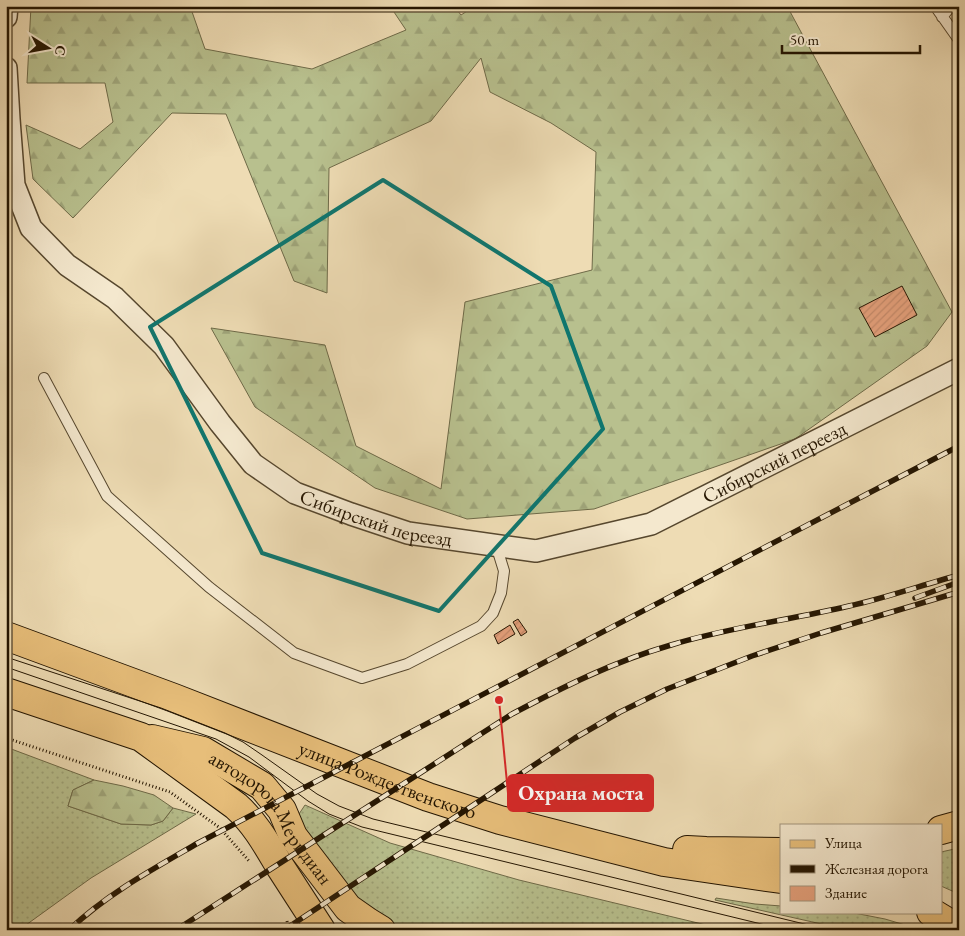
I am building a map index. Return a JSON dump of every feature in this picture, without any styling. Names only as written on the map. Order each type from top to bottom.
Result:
[{"type":"main road","name":"улица Рождественского","points":[[6,636],[174,698],[428,797],[500,820],[664,862],[780,880]]},
{"type":"main road","points":[[6,692],[141,737],[236,806],[247,815],[257,828],[291,905],[321,930]]},
{"type":"main road","name":"автодорога Меридиан","points":[[141,737],[203,751],[262,786],[282,810],[293,836],[348,908],[381,930]]},
{"type":"main road","points":[[942,832],[959,825]]},
{"type":"main road","points":[[578,840],[706,851],[780,852]]},
{"type":"main road","points":[[291,905],[347,930]]},
{"type":"main road","points":[[934,914],[959,929]]},
{"type":"street","points":[[6,18],[7,6]]},
{"type":"street","name":"Сибирский переезд","points":[[6,68],[14,185],[31,228],[67,265],[115,298],[164,346],[220,424],[254,464],[295,493],[408,533],[536,551],[651,524],[959,369]]},
{"type":"lane","points":[[935,6],[959,40]]},
{"type":"lane","points":[[942,17],[951,6]]},
{"type":"lane","points":[[44,378],[107,496],[209,587],[294,653],[362,678],[407,664],[481,626],[493,613],[501,593],[504,571],[496,545]]},
{"type":"lane","points":[[942,832],[959,834]]},
{"type":"path","points":[[6,738],[170,792],[220,828],[248,860],[255,864]]},
{"type":"path","points":[[289,930],[291,905]]},
{"type":"highlighted area","points":[[383,180],[551,286],[603,429],[439,611],[262,553],[150,327]]},
{"type":"green space","points":[[31,6],[190,6],[205,49],[312,69],[406,30],[390,6],[454,6],[461,15],[475,6],[787,6],[952,312],[927,346],[795,439],[594,509],[467,519],[375,488],[255,407],[211,328],[325,345],[356,446],[441,489],[465,302],[592,270],[596,152],[551,123],[490,92],[481,58],[431,121],[329,168],[327,293],[294,281],[226,114],[172,113],[73,218],[33,179],[26,125],[80,149],[113,122],[105,83],[27,83]]},
{"type":"green space","points":[[6,747],[94,780],[73,790],[68,806],[121,824],[151,825],[163,821],[173,808],[196,814],[91,878],[19,930],[6,930]]},
{"type":"green space","points":[[94,780],[154,795],[173,808],[163,821],[151,825],[121,824],[68,806],[73,790]]},
{"type":"green space","points":[[305,805],[390,843],[519,880],[727,930],[406,930],[367,910],[328,870],[297,817]]},
{"type":"green space","points":[[959,848],[959,894],[942,886],[942,852]]},
{"type":"green space","points":[[716,898],[780,906],[780,914],[859,914],[885,919],[922,930],[848,930],[715,900]]},
{"type":"building","points":[[902,286],[917,315],[875,337],[859,308]]},
{"type":"building","points":[[518,619],[527,632],[521,636],[513,622]]},
{"type":"building","points":[[510,625],[515,634],[498,644],[494,635]]},
{"type":"tram line","points":[[6,657],[161,708],[225,733],[243,742],[317,794],[339,806],[373,819],[829,930]]},
{"type":"tram line","points":[[6,667],[216,739],[249,757],[308,801],[329,814],[362,827],[786,930]]},
{"type":"railway","points":[[69,930],[99,905],[147,872],[198,843],[959,446]]},
{"type":"railway","points":[[176,930],[512,714],[590,675],[650,651],[693,639],[863,603],[959,575]]},
{"type":"railway","points":[[915,598],[959,582]]},
{"type":"railway","points":[[284,930],[575,738],[620,712],[667,689],[752,656],[821,633],[959,592]]},
{"type":"place","name":"Охрана моста","points":[[499,700]]}]
